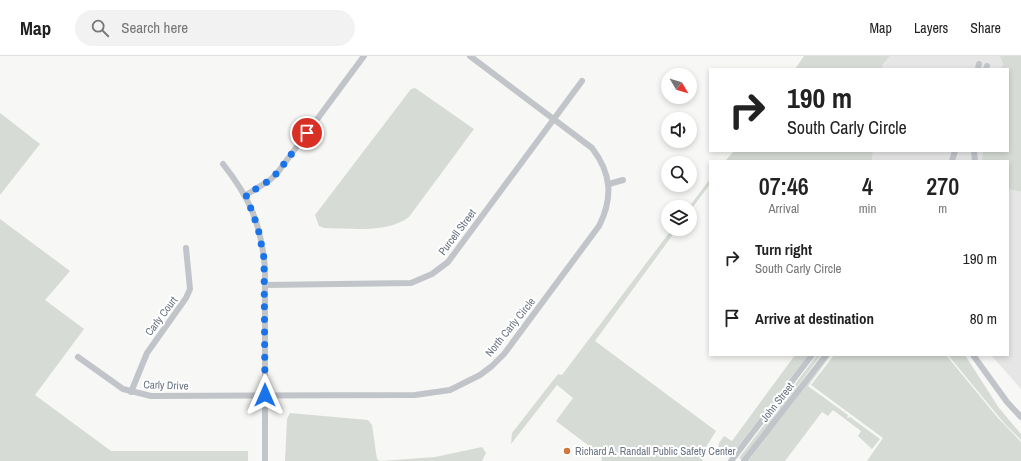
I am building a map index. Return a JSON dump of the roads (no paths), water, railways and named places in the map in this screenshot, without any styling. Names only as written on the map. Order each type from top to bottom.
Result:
[{"type":"street","points":[[246,195],[270,180],[278,172],[364,56]]},
{"type":"street","name":"North Carly Circle","points":[[265,395],[415,395],[449,390],[480,375],[504,354],[596,231],[608,205],[609,184],[605,168],[592,148],[470,56]]},
{"type":"street","name":"Purcell Street","points":[[265,285],[399,284],[422,279],[432,274],[448,262],[582,81]]},
{"type":"street","points":[[223,164],[246,195],[252,209],[263,247],[265,285],[265,461]]},
{"type":"street","points":[[609,184],[623,180]]},
{"type":"street","name":"Carly Court","points":[[131,392],[147,353],[188,294],[190,281],[186,248]]},
{"type":"street","name":"John Street","points":[[731,461],[811,356]]},
{"type":"street","name":"John Street","points":[[744,461],[825,356]]},
{"type":"street","points":[[974,356],[1007,402],[1021,417]]},
{"type":"street","name":"Carly Drive","points":[[78,357],[114,384],[131,392],[151,396],[265,395]]},
{"type":"place","name":"Richard A. Randall Public Safety Center","points":[[567,451]]}]
